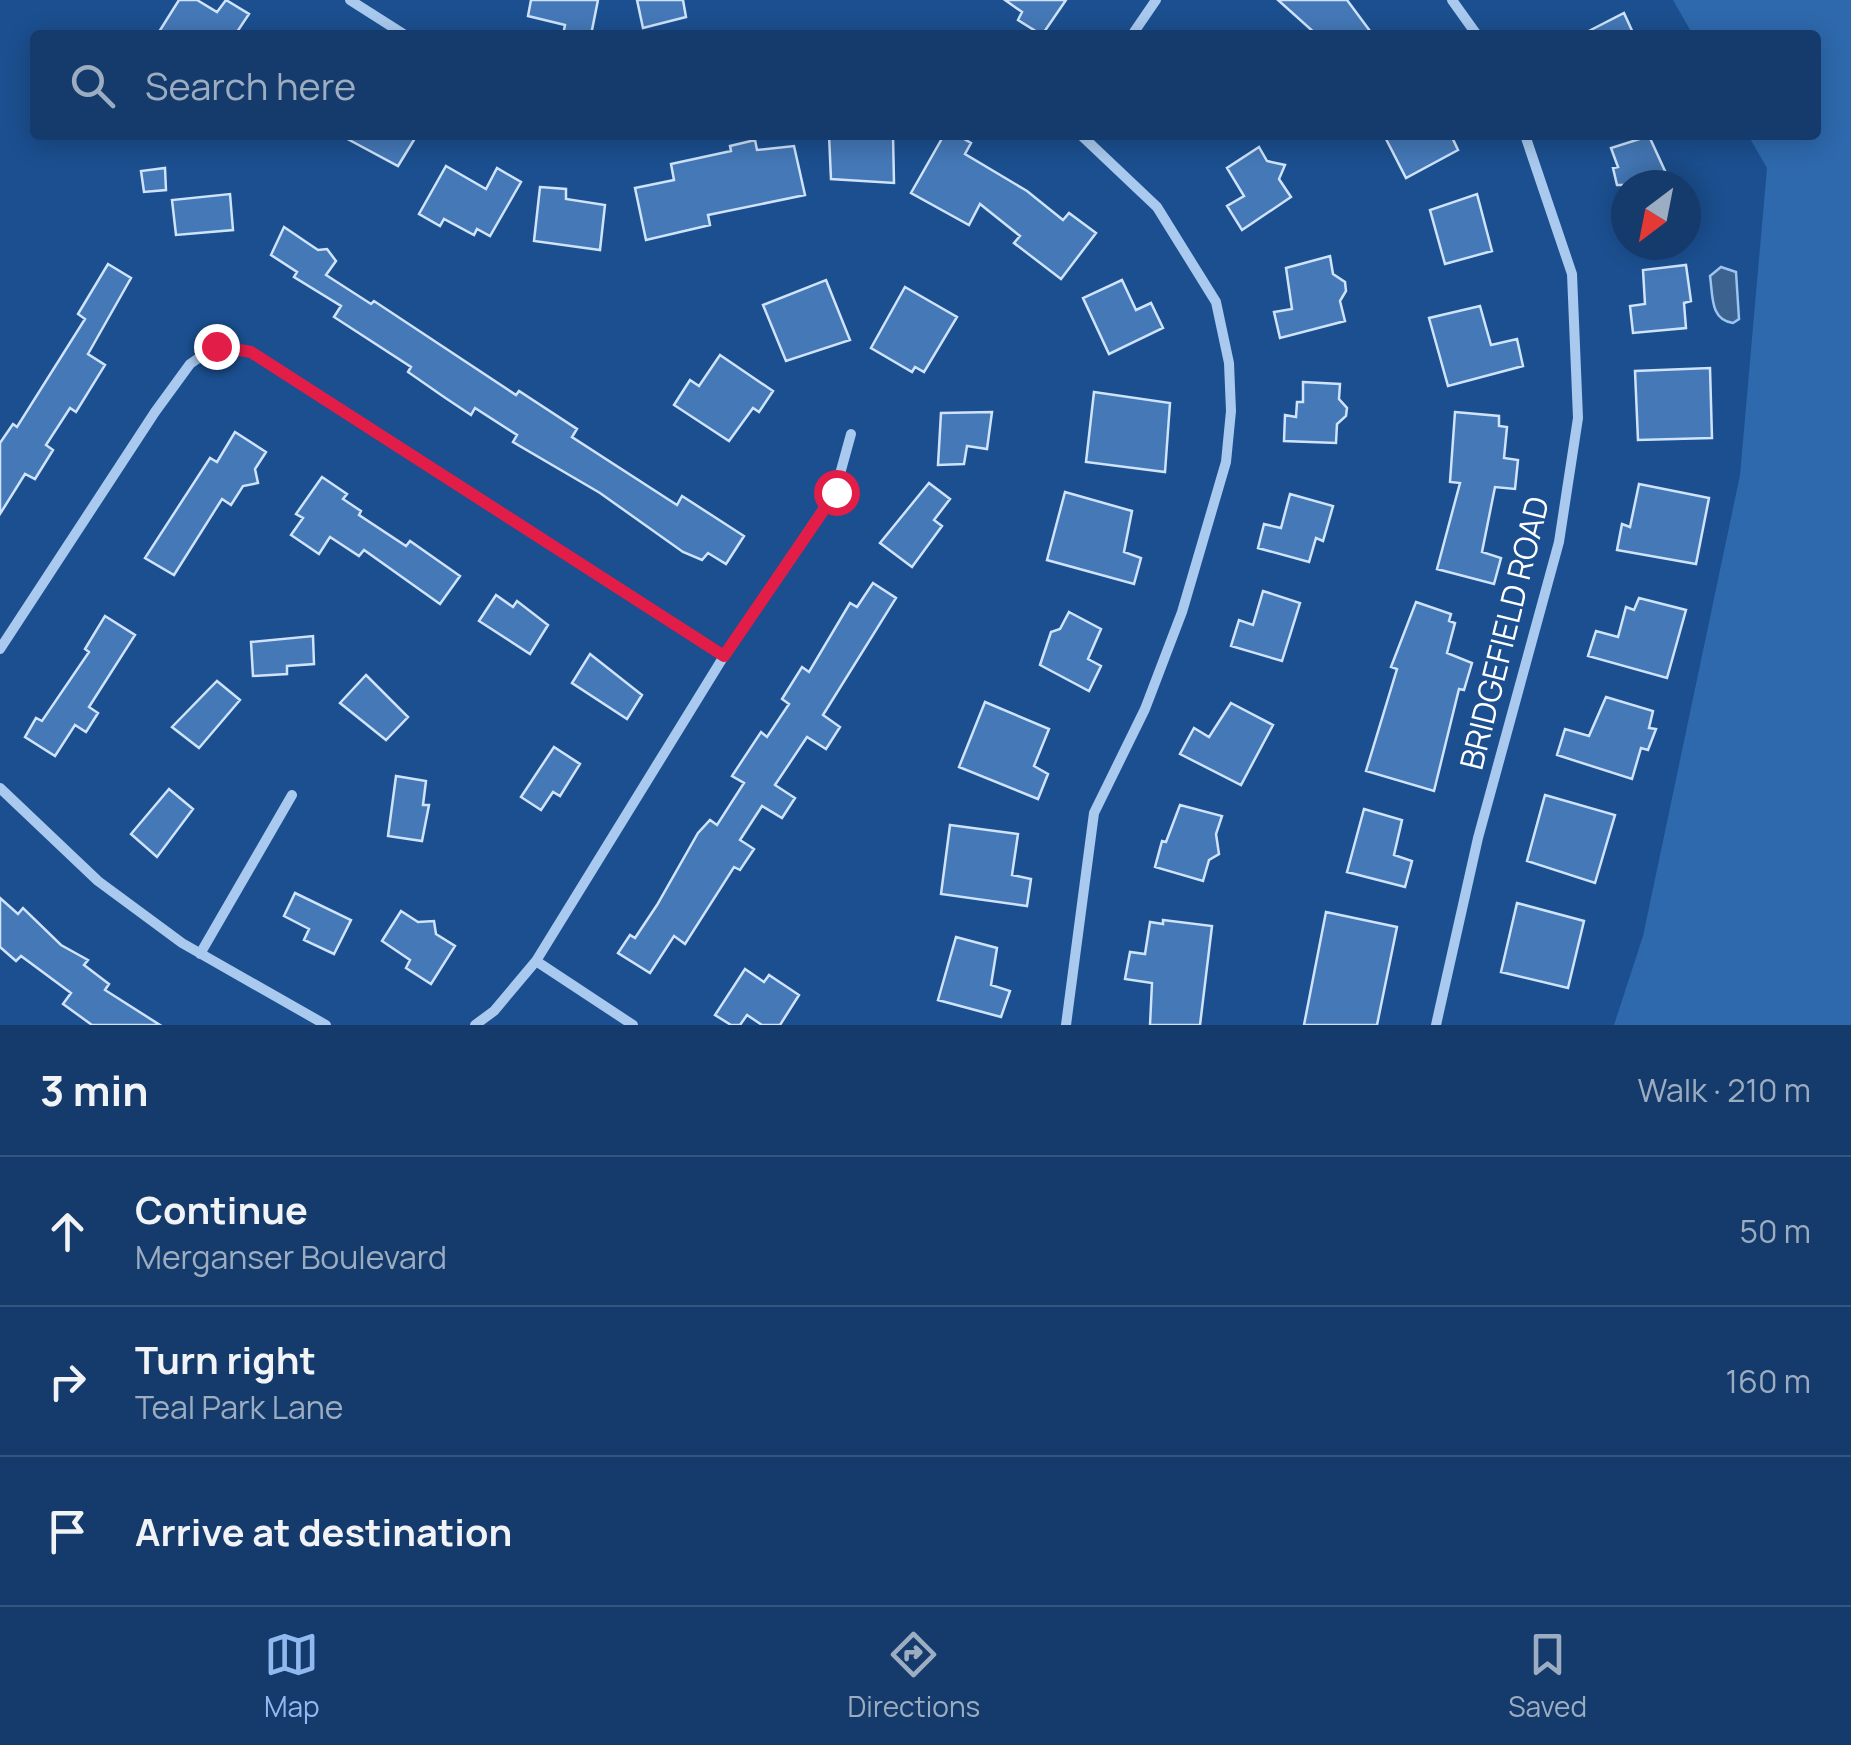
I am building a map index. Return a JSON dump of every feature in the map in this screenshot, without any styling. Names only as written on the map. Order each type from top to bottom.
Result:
[{"type":"street","points":[[350,0],[397,30]]},
{"type":"street","points":[[1135,30],[1156,0]]},
{"type":"street","points":[[1452,0],[1473,30]]},
{"type":"street","points":[[1066,1025],[1094,814],[1145,709],[1182,612],[1226,462],[1231,411],[1229,363],[1216,302],[1158,208],[1086,140]]},
{"type":"street","name":"BRIDGEFIELD ROAD","points":[[1436,1025],[1478,838],[1560,542],[1578,418],[1572,274],[1527,140]]},
{"type":"street","points":[[0,650],[155,412],[190,364],[216,346],[251,352],[724,656]]},
{"type":"street","points":[[475,1025],[494,1011],[536,962],[724,656],[836,492],[850,434]]},
{"type":"street","points":[[0,788],[98,882],[200,954],[326,1025]]},
{"type":"street","points":[[200,954],[292,795]]},
{"type":"street","points":[[536,962],[634,1025]]},
{"type":"shaded area","points":[[1673,0],[1851,0],[1851,1025],[1614,1025],[1643,936],[1740,475],[1767,168],[1751,140],[1821,140],[1821,30],[1690,30]]},
{"type":"shaded area","points":[[1721,267],[1736,272],[1739,319],[1733,323],[1720,317],[1714,306],[1710,276]]},
{"type":"building","points":[[179,0],[197,0],[217,12],[226,0],[249,14],[238,30],[160,30]]},
{"type":"building","points":[[531,0],[598,0],[592,30],[564,30],[565,25],[528,16]]},
{"type":"building","points":[[637,0],[683,0],[686,17],[643,28]]},
{"type":"building","points":[[1005,0],[1066,0],[1045,30],[1034,30],[1018,20],[1022,12]]},
{"type":"building","points":[[1278,0],[1347,0],[1369,30],[1311,30]]},
{"type":"building","points":[[1624,13],[1632,30],[1591,30]]},
{"type":"building","points":[[349,140],[414,140],[398,166]]},
{"type":"building","points":[[755,140],[757,150],[794,146],[805,195],[708,215],[710,225],[646,240],[635,188],[674,180],[671,164],[731,151],[730,146]]},
{"type":"building","points":[[829,140],[893,140],[894,183],[831,179]]},
{"type":"building","points":[[941,140],[966,140],[971,143],[965,154],[1027,191],[1063,220],[1069,213],[1096,233],[1061,279],[1014,243],[1020,236],[980,204],[969,225],[911,193]]},
{"type":"building","points":[[1387,140],[1453,140],[1458,150],[1406,178]]},
{"type":"building","points":[[1651,140],[1665,170],[1613,170],[1618,167],[1611,148]]},
{"type":"building","points":[[1259,147],[1267,161],[1285,165],[1279,179],[1291,197],[1242,230],[1227,206],[1244,196],[1227,168]]},
{"type":"building","points":[[446,166],[486,189],[497,168],[521,182],[490,236],[477,229],[474,235],[444,219],[440,226],[419,214]]},
{"type":"building","points":[[165,168],[166,190],[144,192],[141,171]]},
{"type":"building","points":[[540,187],[566,189],[566,199],[605,205],[600,250],[534,241]]},
{"type":"building","points":[[230,194],[233,230],[176,235],[172,200]]},
{"type":"building","points":[[1477,194],[1492,251],[1445,264],[1430,210]]},
{"type":"building","points":[[284,227],[318,250],[327,249],[336,261],[326,275],[577,429],[572,437],[677,505],[682,496],[744,536],[726,564],[708,553],[702,560],[683,552],[600,493],[513,442],[517,435],[475,408],[471,415],[444,397],[408,372],[411,367],[334,317],[341,306],[294,277],[297,272],[271,255]]},
{"type":"building","points":[[1330,256],[1333,274],[1345,282],[1346,291],[1340,301],[1345,321],[1280,338],[1274,312],[1292,309],[1286,268]]},
{"type":"building","points":[[108,264],[131,278],[88,354],[105,365],[76,412],[70,408],[46,445],[53,450],[35,479],[25,474],[0,514],[0,443],[13,424],[17,427],[85,319],[78,314]]},
{"type":"building","points":[[1686,265],[1691,301],[1684,303],[1686,328],[1633,333],[1630,306],[1645,304],[1643,270]]},
{"type":"building","points":[[826,280],[850,340],[786,361],[763,305]]},
{"type":"building","points":[[1122,280],[1136,310],[1151,303],[1163,328],[1109,354],[1083,298]]},
{"type":"building","points":[[905,287],[957,317],[924,372],[915,367],[912,372],[871,348]]},
{"type":"building","points":[[1480,306],[1491,345],[1517,339],[1523,366],[1448,386],[1429,318]]},
{"type":"building","points":[[720,355],[773,391],[759,412],[753,408],[729,441],[674,405],[690,380],[699,386]]},
{"type":"building","points":[[1710,368],[1712,438],[1638,440],[1635,371]]},
{"type":"building","points":[[1303,382],[1340,384],[1339,399],[1347,408],[1346,416],[1337,424],[1336,443],[1284,441],[1285,415],[1296,417],[1297,402],[1303,402]]},
{"type":"building","points":[[1094,392],[1170,403],[1165,472],[1086,462]]},
{"type":"building","points":[[992,412],[987,449],[967,446],[964,464],[938,465],[941,413]]},
{"type":"building","points":[[1455,412],[1499,416],[1499,426],[1507,427],[1504,458],[1518,460],[1515,489],[1495,487],[1482,552],[1501,558],[1494,584],[1437,569],[1460,483],[1450,482]]},
{"type":"building","points":[[235,432],[266,452],[255,469],[258,483],[243,486],[231,505],[222,499],[174,575],[145,558],[210,458],[217,462]]},
{"type":"building","points":[[322,477],[347,494],[343,499],[361,511],[359,515],[406,546],[410,541],[460,576],[440,604],[364,550],[359,556],[330,537],[319,554],[291,535],[303,518],[296,514]]},
{"type":"building","points":[[929,483],[950,499],[934,520],[942,526],[912,567],[880,543]]},
{"type":"building","points":[[1639,484],[1709,498],[1696,564],[1617,550],[1622,524],[1630,527]]},
{"type":"building","points":[[1065,492],[1132,511],[1124,552],[1141,558],[1134,584],[1047,560]]},
{"type":"building","points":[[1290,494],[1333,506],[1323,541],[1316,538],[1309,562],[1258,548],[1264,524],[1281,528]]},
{"type":"building","points":[[873,583],[896,598],[823,715],[840,727],[826,749],[807,737],[775,785],[795,798],[782,818],[762,806],[740,840],[754,849],[740,870],[734,867],[685,944],[674,936],[650,973],[618,953],[630,935],[635,938],[657,905],[698,833],[710,820],[717,825],[744,783],[732,776],[761,732],[767,737],[789,704],[782,699],[802,667],[809,672],[850,603],[857,607]]},
{"type":"building","points":[[1263,591],[1300,603],[1282,661],[1231,646],[1239,620],[1253,625]]},
{"type":"building","points":[[496,595],[513,607],[517,601],[548,625],[530,654],[479,621]]},
{"type":"building","points":[[1639,598],[1686,610],[1667,678],[1588,656],[1596,631],[1618,637],[1626,607],[1634,610]]},
{"type":"building","points":[[1416,602],[1451,614],[1449,621],[1455,623],[1447,653],[1472,663],[1464,690],[1459,689],[1434,791],[1366,771],[1397,669],[1391,667]]},
{"type":"building","points":[[1069,612],[1101,629],[1088,659],[1101,666],[1089,691],[1040,665],[1051,632],[1060,629]]},
{"type":"building","points":[[105,616],[135,635],[89,707],[98,713],[86,732],[75,725],[55,756],[25,737],[36,718],[42,721],[89,652],[85,649]]},
{"type":"building","points":[[313,636],[314,664],[287,666],[287,674],[253,676],[251,642]]},
{"type":"building","points":[[590,654],[642,695],[627,719],[572,683]]},
{"type":"building","points":[[366,675],[408,717],[386,740],[340,703]]},
{"type":"building","points":[[217,681],[240,700],[199,748],[172,727]]},
{"type":"building","points":[[1606,697],[1653,711],[1649,728],[1656,729],[1648,750],[1641,748],[1632,779],[1557,755],[1565,729],[1589,736]]},
{"type":"building","points":[[985,702],[1049,729],[1034,766],[1048,774],[1038,799],[959,767]]},
{"type":"building","points":[[1231,703],[1273,725],[1241,785],[1180,754],[1194,728],[1209,737]]},
{"type":"building","points":[[554,747],[580,764],[560,796],[553,792],[541,810],[521,797]]},
{"type":"building","points":[[396,776],[426,781],[423,805],[429,805],[422,841],[388,836]]},
{"type":"building","points":[[169,789],[193,809],[157,857],[131,834]]},
{"type":"building","points":[[1545,795],[1615,815],[1595,883],[1527,861]]},
{"type":"building","points":[[1180,805],[1222,816],[1216,834],[1219,854],[1209,860],[1203,881],[1155,867],[1162,841],[1166,842]]},
{"type":"building","points":[[1364,809],[1402,820],[1394,855],[1412,861],[1405,887],[1347,872]]},
{"type":"building","points":[[950,825],[1018,834],[1012,875],[1031,879],[1027,906],[941,894]]},
{"type":"building","points":[[295,893],[351,920],[334,954],[304,940],[309,929],[284,916]]},
{"type":"building","points":[[0,898],[18,914],[23,908],[61,945],[88,960],[84,965],[109,984],[105,990],[160,1025],[92,1025],[63,1004],[71,993],[21,956],[16,961],[0,947]]},
{"type":"building","points":[[1517,903],[1584,921],[1568,988],[1501,972]]},
{"type":"building","points":[[401,911],[418,922],[434,921],[436,934],[455,946],[431,984],[406,968],[410,960],[382,941]]},
{"type":"building","points":[[1326,912],[1397,927],[1377,1025],[1304,1025]]},
{"type":"building","points":[[1163,920],[1212,926],[1200,1025],[1150,1025],[1152,983],[1125,979],[1130,952],[1145,954],[1150,922],[1163,924]]},
{"type":"building","points":[[956,937],[997,948],[991,985],[1010,991],[1001,1017],[938,1000]]},
{"type":"building","points":[[745,969],[764,982],[769,975],[799,995],[780,1025],[762,1025],[747,1015],[740,1025],[731,1025],[715,1015]]},
{"type":"route","points":[[216,346],[251,352],[724,656],[836,492]]}]
